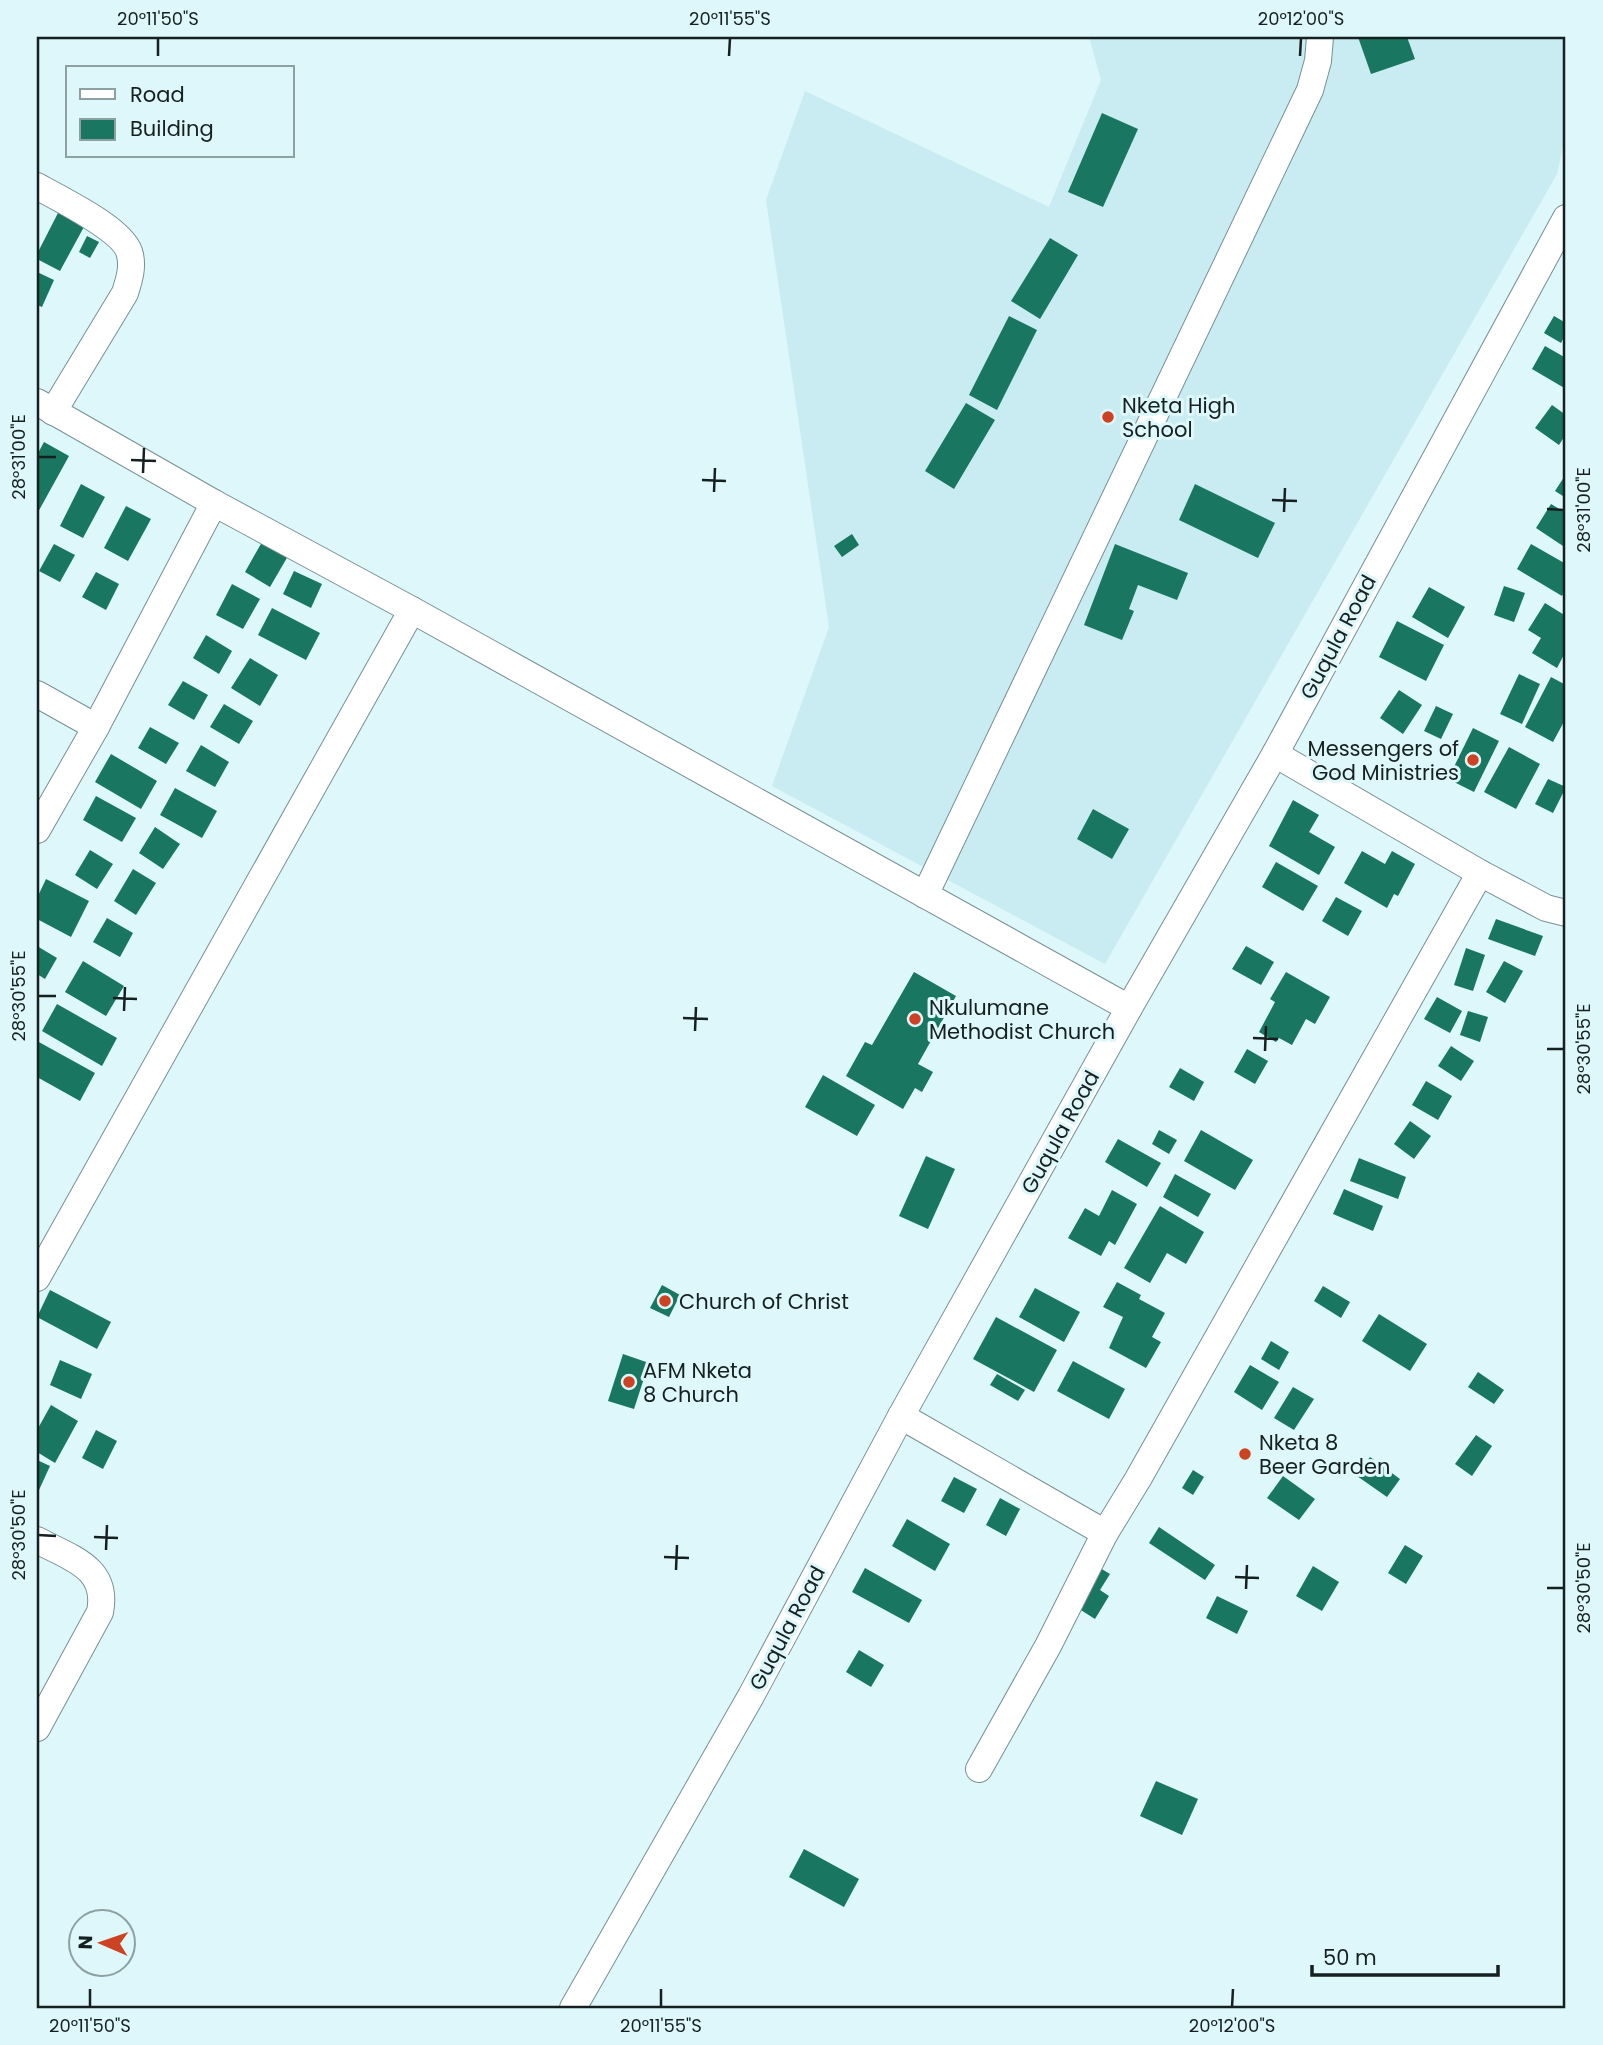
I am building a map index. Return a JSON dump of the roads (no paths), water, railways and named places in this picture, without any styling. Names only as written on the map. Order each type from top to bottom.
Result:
[{"type":"street","points":[[925,895],[1310,90],[1318,61],[1320,37]]},
{"type":"street","points":[[37,186],[122,239],[130,252],[131,272],[125,293],[45,407],[1129,1008]]},
{"type":"street","name":"Guqula Road","points":[[573,2008],[751,1696],[901,1416],[1129,1008],[1275,754],[1566,218]]},
{"type":"street","points":[[37,830],[96,727],[214,503]]},
{"type":"street","points":[[37,1278],[412,610]]},
{"type":"street","points":[[37,694],[96,727]]},
{"type":"street","points":[[1275,754],[1480,873],[1546,908],[1566,913]]},
{"type":"street","points":[[979,1769],[1048,1646],[1105,1533],[1480,873]]},
{"type":"street","points":[[901,1416],[1105,1533]]},
{"type":"street","points":[[37,1540],[85,1567],[96,1577],[103,1597],[100,1612],[37,1728]]},
{"type":"place","name":"Nketa High School","points":[[1108,417]]},
{"type":"place","name":"Messengers of God Ministries","points":[[1473,760]]},
{"type":"place","name":"Nkulumane Methodist Church","points":[[915,1019]]},
{"type":"place","name":"Church of Christ","points":[[665,1301]]},
{"type":"place","name":"AFM Nketa 8 Church","points":[[629,1382]]},
{"type":"place","name":"Nketa 8 Beer Garden","points":[[1245,1454]]}]
